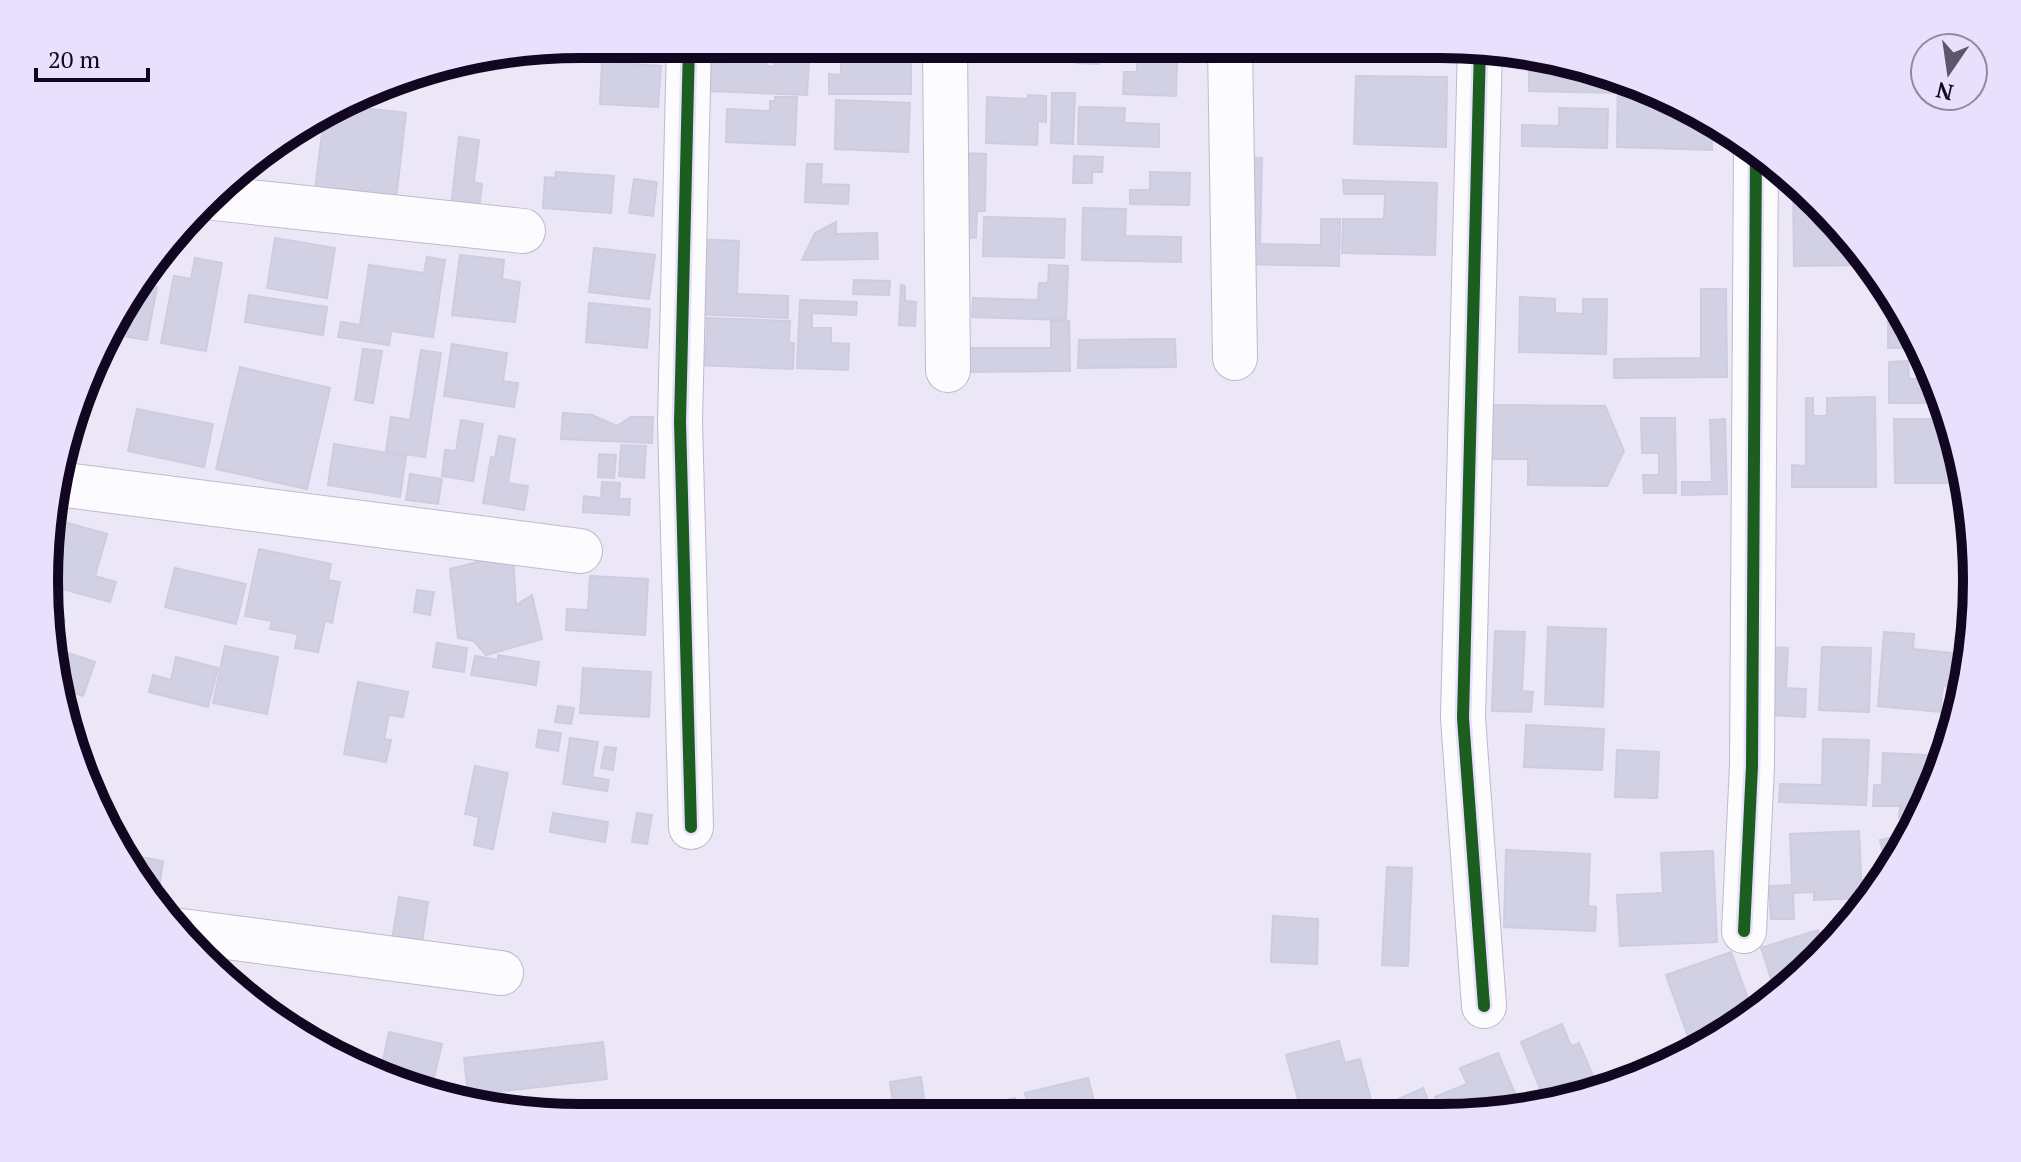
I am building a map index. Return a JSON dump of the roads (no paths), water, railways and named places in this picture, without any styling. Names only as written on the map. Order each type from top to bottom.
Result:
[{"type":"street","points":[[689,58],[680,422],[691,827]]},
{"type":"street","points":[[945,58],[948,370]]},
{"type":"street","points":[[1230,58],[1235,358]]},
{"type":"street","points":[[1480,59],[1463,718],[1484,1006]]},
{"type":"street","points":[[1744,931],[1752,766],[1756,164]]},
{"type":"street","points":[[224,199],[523,231]]},
{"type":"street","points":[[67,485],[580,551]]},
{"type":"street","points":[[194,933],[501,973]]}]
